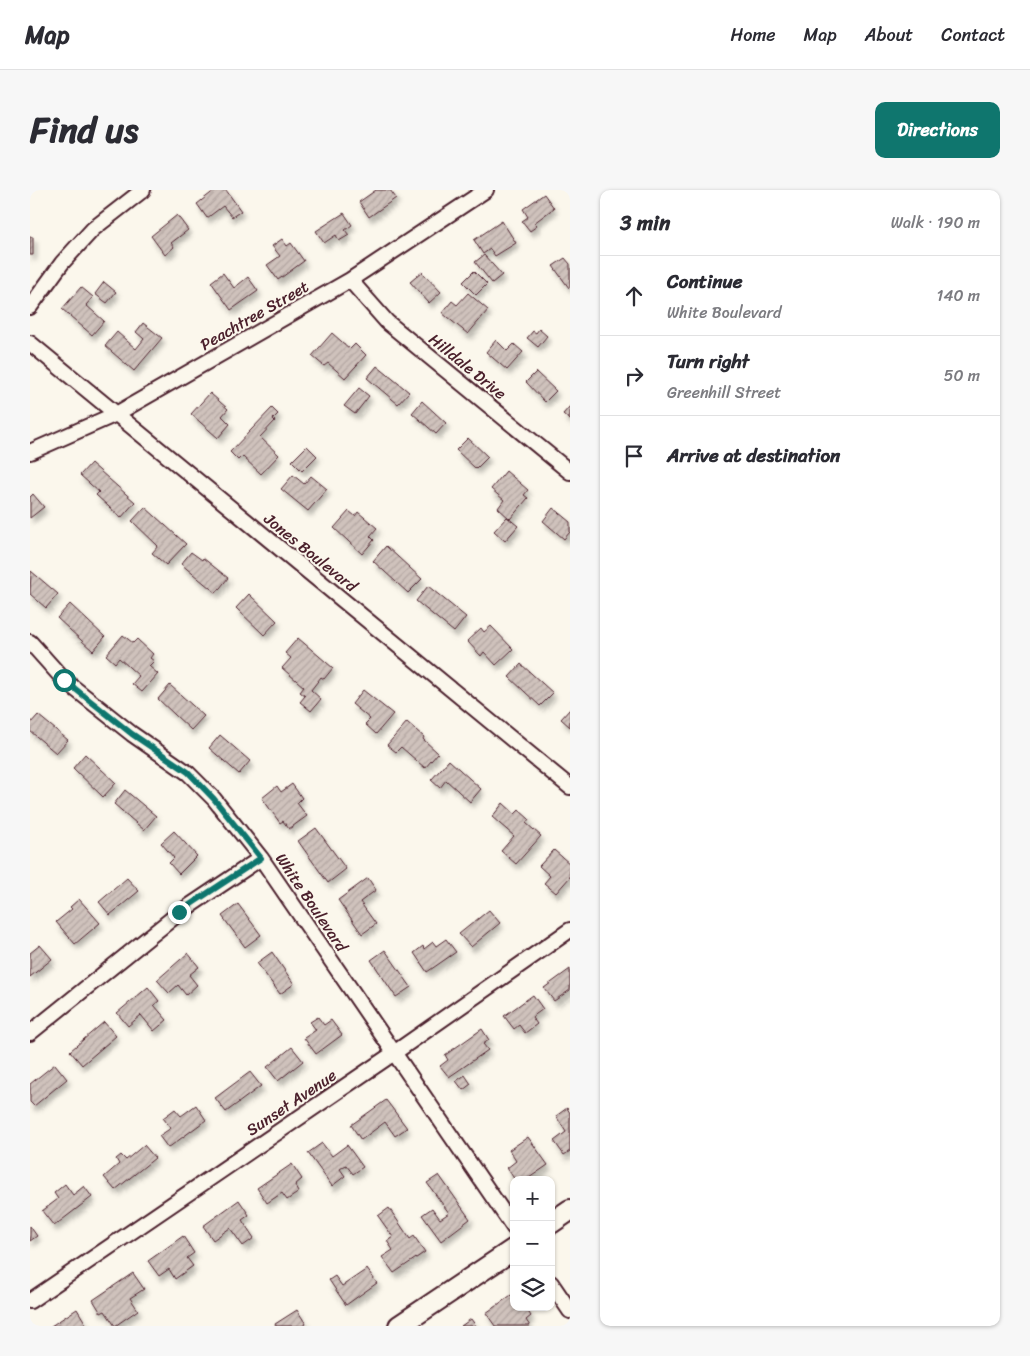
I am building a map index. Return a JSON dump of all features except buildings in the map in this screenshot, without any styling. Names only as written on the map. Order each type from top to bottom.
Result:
[{"type":"street","points":[[30,307],[62,263],[93,229],[143,190]]},
{"type":"street","name":"Peachtree Street","points":[[30,452],[116,414],[350,280],[486,190]]},
{"type":"street","name":"Hilldale Drive","points":[[350,280],[387,322],[570,472]]},
{"type":"street","name":"Jones Boulevard","points":[[30,343],[570,787]]},
{"type":"street","name":"White Boulevard","points":[[30,642],[64,680],[132,734],[188,772],[214,799],[261,858],[510,1222]]},
{"type":"street","points":[[30,1033],[179,912],[261,858]]},
{"type":"street","name":"Sunset Avenue","points":[[30,1301],[570,930]]},
{"type":"street","points":[[554,1221],[570,1210]]},
{"type":"street","points":[[399,1326],[510,1252]]},
{"type":"street","points":[[555,1289],[570,1311]]},
{"type":"route","points":[[64,680],[132,734],[188,772],[214,799],[261,858],[179,912]]}]
